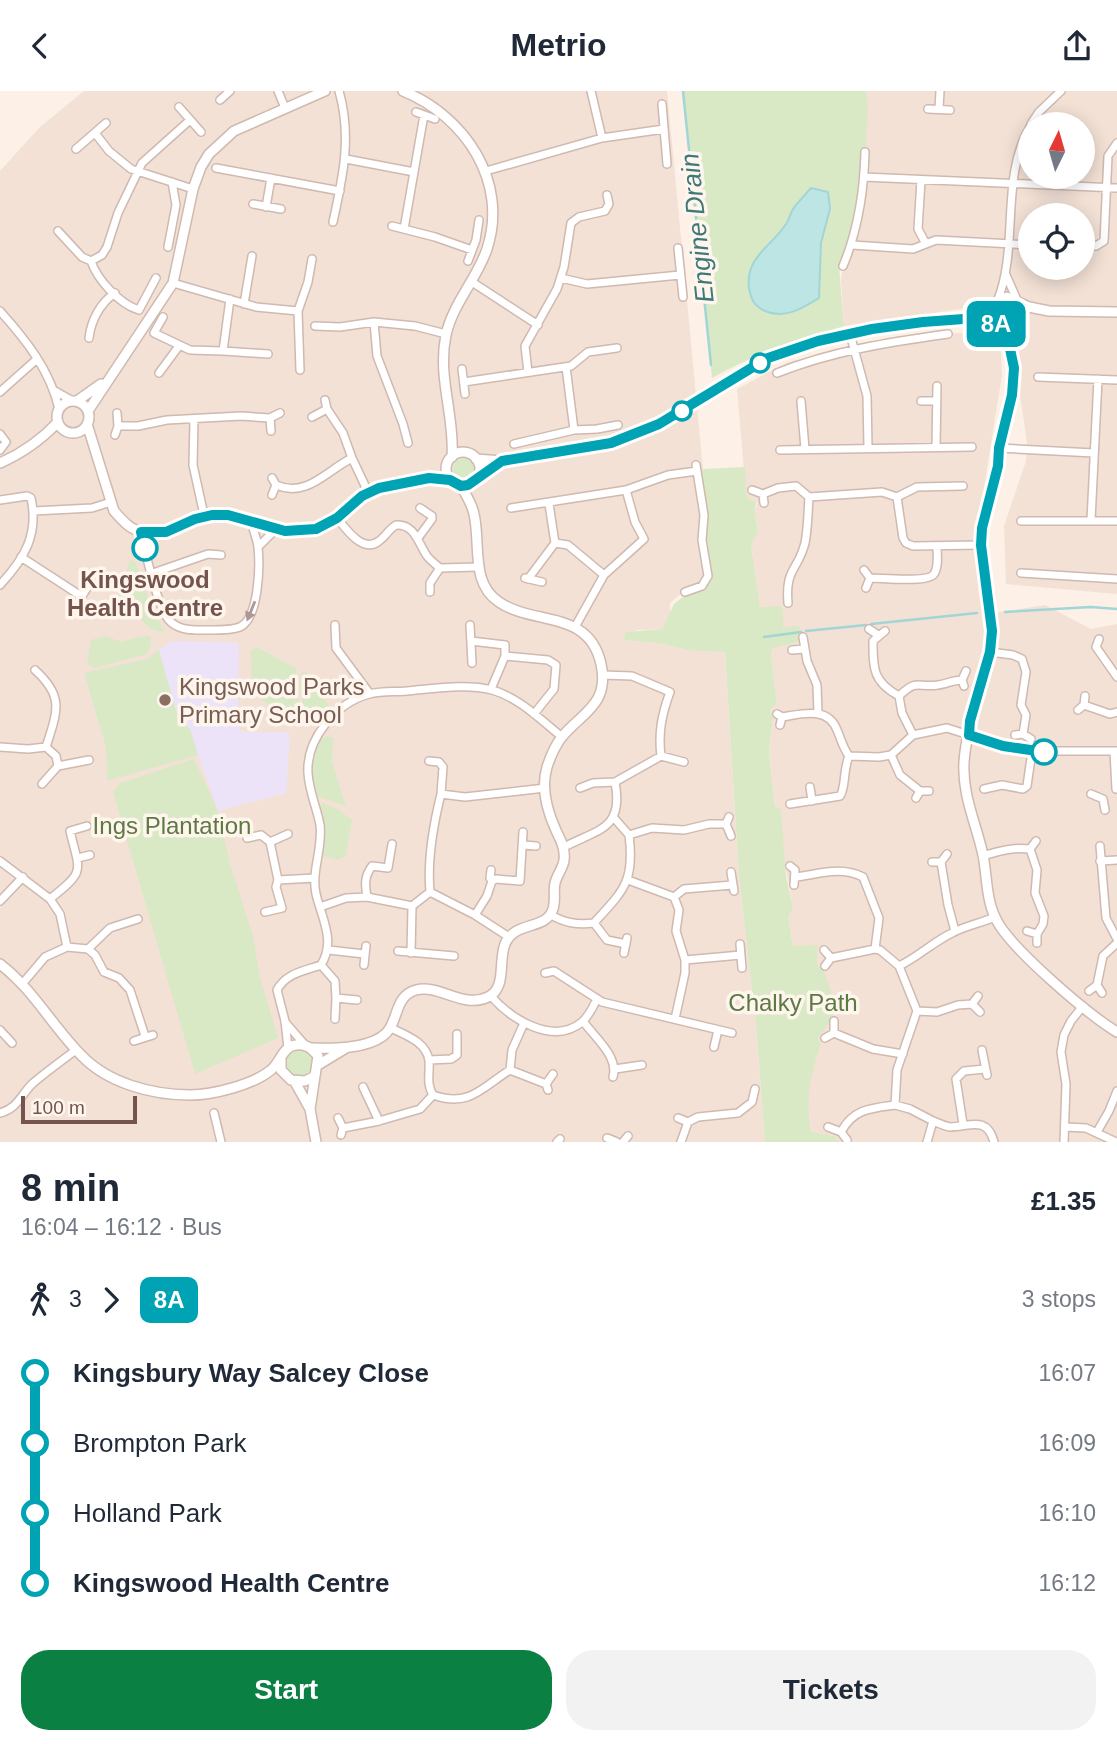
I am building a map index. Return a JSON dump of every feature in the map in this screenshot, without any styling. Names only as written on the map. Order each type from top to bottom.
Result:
[{"type":"street","points":[[220,100],[230,91]]},
{"type":"street","points":[[278,91],[285,108]]},
{"type":"street","points":[[326,91],[242,127],[221,142],[201,167],[193,189],[173,283],[88,411],[87,424],[93,449],[114,510],[122,521],[141,532],[166,532],[204,516],[228,515],[275,530],[303,531],[327,524],[368,492],[429,478],[446,468],[452,457],[452,423]]},
{"type":"street","points":[[333,222],[346,159],[346,118],[339,91]]},
{"type":"street","points":[[318,1065],[348,1048],[379,1039],[391,1027],[405,997],[416,990],[430,990],[465,1000],[478,1001],[491,996],[498,986],[504,946],[509,937],[551,915],[555,883],[565,857],[564,847],[547,805],[545,788],[548,765],[562,737],[595,704],[601,689],[601,664],[587,636],[575,627],[518,611],[497,601],[482,583],[473,507],[476,479],[480,470],[472,456],[461,445],[452,423],[443,382],[446,334],[488,248],[493,198],[486,171],[474,147],[455,124],[406,91]]},
{"type":"street","points":[[591,91],[602,138]]},
{"type":"street","points":[[939,109],[940,91]]},
{"type":"street","points":[[1039,112],[1060,91]]},
{"type":"street","points":[[662,104],[667,164]]},
{"type":"street","points":[[178,107],[201,132]]},
{"type":"street","points":[[928,109],[950,110]]},
{"type":"street","points":[[415,112],[435,119]]},
{"type":"street","points":[[404,229],[424,115]]},
{"type":"street","points":[[91,261],[102,255],[107,247],[118,213],[137,171],[148,157],[190,120]]},
{"type":"street","points":[[76,149],[106,123]]},
{"type":"street","points":[[486,171],[602,138],[664,129]]},
{"type":"street","points":[[94,134],[109,151],[137,171],[193,189]]},
{"type":"street","points":[[1095,246],[1104,241],[1108,156],[1117,143]]},
{"type":"street","points":[[843,266],[852,245],[857,214],[863,200],[865,152]]},
{"type":"street","points":[[1018,157],[1006,275],[993,316],[1009,344],[1014,368],[1012,395],[999,448],[998,466],[982,528],[981,545],[992,631],[990,652],[970,721],[964,761],[964,786],[983,856],[995,917],[1019,950],[1117,1032]]},
{"type":"street","points":[[346,159],[414,172]]},
{"type":"street","points":[[216,168],[340,191]]},
{"type":"street","points":[[864,177],[1117,188]]},
{"type":"street","points":[[266,207],[271,178]]},
{"type":"street","points":[[921,180],[918,232],[926,244]]},
{"type":"street","points":[[167,247],[176,205],[173,182]]},
{"type":"street","points":[[528,372],[525,346],[561,278],[571,223],[579,217],[605,211],[608,204],[607,195]]},
{"type":"street","points":[[253,204],[281,209]]},
{"type":"street","points":[[468,261],[479,220]]},
{"type":"street","points":[[391,226],[472,250]]},
{"type":"street","points":[[58,231],[82,257],[91,261],[94,271],[132,308],[139,310],[156,278]]},
{"type":"street","points":[[852,245],[913,249],[936,240],[1018,244]]},
{"type":"street","points":[[678,248],[683,297]]},
{"type":"street","points":[[244,304],[252,256]]},
{"type":"street","points":[[300,370],[298,311],[312,260]]},
{"type":"street","points":[[561,278],[594,284],[680,275]]},
{"type":"street","points":[[1006,275],[1024,314],[1009,344]]},
{"type":"street","points":[[472,282],[538,325]]},
{"type":"street","points":[[173,283],[256,307],[298,311]]},
{"type":"street","points":[[89,338],[97,313],[115,293]]},
{"type":"street","points":[[977,318],[1007,297],[1049,311],[1117,312]]},
{"type":"street","points":[[223,351],[229,299]]},
{"type":"street","points":[[0,311],[24,338],[37,359],[55,391],[59,409],[58,422],[44,437],[0,463]]},
{"type":"street","points":[[452,457],[459,453],[502,461],[611,443],[659,424],[768,358],[818,341],[923,322],[977,318],[1012,329],[1049,311]]},
{"type":"street","points":[[163,317],[154,333],[190,350],[268,353]]},
{"type":"street","points":[[314,326],[340,327],[374,322],[405,324],[446,334]]},
{"type":"street","points":[[374,322],[377,356],[408,443]]},
{"type":"street","points":[[850,334],[867,396],[868,448]]},
{"type":"street","points":[[778,373],[830,354],[948,334]]},
{"type":"street","points":[[159,373],[179,346]]},
{"type":"street","points":[[464,383],[571,366],[582,355],[593,350],[617,348]]},
{"type":"street","points":[[0,393],[37,359]]},
{"type":"street","points":[[566,367],[574,430]]},
{"type":"street","points":[[791,367],[795,377]]},
{"type":"street","points":[[462,369],[465,394]]},
{"type":"street","points":[[59,409],[64,402],[75,401],[92,392],[111,375]]},
{"type":"street","points":[[1038,377],[1052,381],[1117,380]]},
{"type":"street","points":[[1091,520],[1098,379]]},
{"type":"street","points":[[936,447],[937,386]]},
{"type":"street","points":[[55,391],[88,411]]},
{"type":"street","points":[[802,401],[805,449]]},
{"type":"street","points":[[922,401],[936,401]]},
{"type":"street","points":[[312,418],[326,404],[343,433],[368,492]]},
{"type":"street","points":[[115,435],[118,426],[117,413]]},
{"type":"street","points":[[118,426],[138,426],[166,420],[242,416],[270,418],[280,413]]},
{"type":"street","points":[[270,418],[271,431]]},
{"type":"street","points":[[194,420],[193,465],[204,516]]},
{"type":"street","points":[[58,422],[69,432],[85,440],[93,449]]},
{"type":"street","points":[[44,437],[83,430],[87,424]]},
{"type":"street","points":[[514,444],[574,430],[618,425]]},
{"type":"street","points":[[0,434],[6,442],[0,450]]},
{"type":"street","points":[[780,450],[972,447]]},
{"type":"street","points":[[999,448],[1094,453]]},
{"type":"street","points":[[272,495],[274,482],[294,490],[306,487],[335,466],[352,458]]},
{"type":"street","points":[[461,486],[502,461]]},
{"type":"street","points":[[446,468],[450,480]]},
{"type":"street","points":[[510,508],[626,490],[696,468],[704,515],[702,540],[708,576],[702,586],[685,592]]},
{"type":"street","points":[[429,478],[450,480],[461,486],[473,507]]},
{"type":"street","points":[[943,487],[944,478]]},
{"type":"street","points":[[752,490],[763,494],[778,488],[796,486],[808,497],[882,492],[897,497],[917,487],[963,487]]},
{"type":"street","points":[[575,627],[604,575],[644,539],[635,522],[626,490]]},
{"type":"street","points":[[763,494],[764,503]]},
{"type":"street","points":[[0,500],[27,496],[31,498],[34,511],[32,535],[13,571],[0,585]]},
{"type":"street","points":[[788,603],[786,586],[790,571],[805,543],[808,497]]},
{"type":"street","points":[[897,497],[902,538],[906,543],[913,546],[981,545]]},
{"type":"street","points":[[34,511],[92,508],[111,502]]},
{"type":"street","points":[[542,582],[526,578],[555,543],[549,503]]},
{"type":"street","points":[[418,538],[432,519],[432,516],[420,508]]},
{"type":"street","points":[[337,518],[351,536],[371,545],[378,543],[396,524],[407,526],[418,538],[427,557],[440,568],[478,567]]},
{"type":"street","points":[[141,532],[161,604],[169,619],[176,625],[195,630],[226,629],[240,627],[254,611],[258,547],[251,521]]},
{"type":"street","points":[[1021,521],[1117,521]]},
{"type":"street","points":[[1032,532],[1033,522]]},
{"type":"street","points":[[258,547],[275,530]]},
{"type":"street","points":[[555,543],[568,545],[604,575]]},
{"type":"street","points":[[208,545],[208,554]]},
{"type":"street","points":[[870,578],[927,580],[937,567],[936,546]]},
{"type":"street","points":[[153,573],[208,554],[221,555]]},
{"type":"street","points":[[800,556],[809,561]]},
{"type":"street","points":[[21,557],[81,596]]},
{"type":"street","points":[[430,592],[430,583],[440,568]]},
{"type":"street","points":[[864,570],[870,578]]},
{"type":"street","points":[[1021,573],[1117,579]]},
{"type":"street","points":[[866,588],[870,578]]},
{"type":"street","points":[[76,605],[87,588]]},
{"type":"street","points":[[335,625],[336,648],[370,694]]},
{"type":"street","points":[[470,625],[472,663]]},
{"type":"street","points":[[869,629],[882,633],[873,641],[877,680],[884,688],[899,696]]},
{"type":"street","points":[[803,637],[804,649],[817,685],[818,713]]},
{"type":"street","points":[[471,641],[505,645],[505,656],[491,689]]},
{"type":"street","points":[[1095,646],[1116,673]]},
{"type":"street","points":[[792,650],[804,649]]},
{"type":"street","points":[[990,652],[1022,659],[1026,672],[1021,705],[1026,715],[1019,735],[1031,739]]},
{"type":"street","points":[[505,656],[548,660],[556,665],[554,689],[534,714]]},
{"type":"street","points":[[35,670],[48,681],[55,697],[56,717],[46,747]]},
{"type":"street","points":[[899,696],[909,686],[920,683],[963,683],[966,671]]},
{"type":"street","points":[[602,675],[632,676],[670,692],[661,719],[661,756]]},
{"type":"street","points":[[288,1048],[277,990],[288,976],[321,965],[329,950],[315,878],[321,848],[320,823],[311,794],[308,771],[313,747],[328,721],[348,705],[370,694],[436,688],[491,689],[509,697],[562,737]]},
{"type":"street","points":[[899,696],[902,713],[913,735]]},
{"type":"street","points":[[1085,696],[1081,708],[1110,714],[1117,712]]},
{"type":"street","points":[[780,718],[818,713],[836,726],[849,756]]},
{"type":"street","points":[[849,756],[891,755],[913,735],[947,728],[1003,746],[1032,751],[1115,751],[1117,789],[1103,799]]},
{"type":"street","points":[[0,747],[46,747],[56,756],[58,766]]},
{"type":"street","points":[[983,789],[1002,785],[1023,789],[1027,786],[1032,751]]},
{"type":"street","points":[[891,755],[900,775],[922,793]]},
{"type":"street","points":[[580,789],[593,783],[615,782],[661,756],[684,762]]},
{"type":"street","points":[[790,804],[835,799],[843,793],[844,768],[849,756]]},
{"type":"street","points":[[41,786],[58,766],[89,760]]},
{"type":"street","points":[[429,761],[439,762],[443,767],[442,794],[429,858],[430,892]]},
{"type":"street","points":[[564,847],[615,819],[618,799],[615,782]]},
{"type":"street","points":[[810,787],[812,801]]},
{"type":"street","points":[[442,794],[465,797],[545,788]]},
{"type":"street","points":[[1091,794],[1103,799]]},
{"type":"street","points":[[1103,799],[1105,810]]},
{"type":"street","points":[[551,915],[562,922],[578,925],[594,923],[628,880],[629,835],[615,819]]},
{"type":"street","points":[[629,835],[652,828],[684,830],[728,820],[731,836]]},
{"type":"street","points":[[50,899],[74,880],[78,873],[78,858],[70,831],[87,826]]},
{"type":"street","points":[[492,881],[520,881],[523,832]]},
{"type":"street","points":[[270,842],[288,834]]},
{"type":"street","points":[[247,838],[261,835],[270,842],[278,880],[276,887],[282,908],[265,912]]},
{"type":"street","points":[[1030,849],[1037,841]]},
{"type":"street","points":[[367,897],[364,881],[366,874],[372,866],[388,869],[392,844]]},
{"type":"street","points":[[524,845],[537,846]]},
{"type":"street","points":[[1089,991],[1097,985],[1103,956],[1117,941],[1106,919],[1100,846]]},
{"type":"street","points":[[983,856],[1019,848],[1030,849]]},
{"type":"street","points":[[1030,849],[1037,870],[1035,893],[1044,916],[1037,934],[1038,943]]},
{"type":"street","points":[[947,854],[941,862],[955,931]]},
{"type":"street","points":[[78,858],[90,855]]},
{"type":"street","points":[[1100,861],[1117,860]]},
{"type":"street","points":[[0,861],[50,899],[61,914],[67,947]]},
{"type":"street","points":[[932,862],[941,862]]},
{"type":"street","points":[[790,866],[795,870],[795,881],[831,870],[866,875],[879,918],[875,949]]},
{"type":"street","points":[[475,915],[487,896],[492,881],[491,870]]},
{"type":"street","points":[[674,897],[684,889],[733,888],[731,872]]},
{"type":"street","points":[[0,901],[23,877]]},
{"type":"street","points":[[278,880],[315,878]]},
{"type":"street","points":[[628,880],[674,897],[679,910],[676,931],[685,960],[685,973],[675,1019]]},
{"type":"street","points":[[320,907],[346,898],[367,897],[412,906],[430,892]]},
{"type":"street","points":[[430,892],[475,915],[509,937]]},
{"type":"street","points":[[411,953],[412,906]]},
{"type":"street","points":[[88,949],[110,928],[138,921],[135,907]]},
{"type":"street","points":[[899,966],[919,956],[955,931],[995,917]]},
{"type":"street","points":[[594,923],[607,940],[626,941],[624,953]]},
{"type":"street","points":[[1027,931],[1037,934]]},
{"type":"street","points":[[740,944],[742,968]]},
{"type":"street","points":[[23,983],[45,957],[67,947],[88,949],[95,955],[104,972],[119,978],[130,990],[149,1036],[134,1041]]},
{"type":"street","points":[[825,966],[831,958],[875,949],[899,966],[917,1011],[898,1070],[895,1105]]},
{"type":"street","points":[[329,950],[365,950],[364,965]]},
{"type":"street","points":[[824,950],[831,958]]},
{"type":"street","points":[[398,951],[454,956]]},
{"type":"street","points":[[685,960],[741,955]]},
{"type":"street","points":[[0,964],[23,983],[84,1058],[114,1078],[134,1087],[163,1094],[204,1094],[226,1090],[270,1071],[288,1048],[295,1045],[348,1048]]},
{"type":"street","points":[[321,965],[335,981],[335,1019]]},
{"type":"street","points":[[545,973],[554,971],[597,999],[732,1033]]},
{"type":"street","points":[[1097,985],[1102,993]]},
{"type":"street","points":[[491,996],[508,1013],[524,1023],[539,1029],[564,1030],[583,1021],[597,999]]},
{"type":"street","points":[[972,1005],[978,996]]},
{"type":"street","points":[[336,998],[358,1000]]},
{"type":"street","points":[[917,1011],[937,1012],[958,1005],[972,1005],[981,1012]]},
{"type":"street","points":[[1065,1142],[1066,1084],[1061,1052],[1063,1035],[1083,1006]]},
{"type":"street","points":[[285,1021],[318,1056],[310,1109],[316,1142]]},
{"type":"street","points":[[583,1021],[606,1049],[614,1073],[642,1065]]},
{"type":"street","points":[[834,1021],[834,1033]]},
{"type":"street","points":[[433,1095],[449,1099],[475,1096],[510,1070],[512,1050],[524,1023]]},
{"type":"street","points":[[391,1027],[421,1045],[429,1060],[427,1077],[433,1095]]},
{"type":"street","points":[[0,1030],[12,1042]]},
{"type":"street","points":[[714,1047],[718,1030]]},
{"type":"street","points":[[834,1033],[873,1049],[903,1053]]},
{"type":"street","points":[[825,1038],[834,1033]]},
{"type":"street","points":[[429,1060],[451,1059],[457,1055],[457,1034]]},
{"type":"street","points":[[0,1114],[9,1111],[21,1100],[29,1087],[76,1049]]},
{"type":"street","points":[[963,1124],[956,1079],[964,1071],[986,1072],[982,1050]]},
{"type":"street","points":[[281,1058],[281,1070],[310,1109]]},
{"type":"street","points":[[510,1070],[547,1087],[553,1074]]},
{"type":"street","points":[[254,1079],[305,1081],[315,1076]]},
{"type":"street","points":[[363,1087],[379,1121]]},
{"type":"street","points":[[681,1142],[688,1122],[698,1117],[738,1112],[752,1102],[755,1089]]},
{"type":"street","points":[[1097,1132],[1110,1111],[1117,1091]]},
{"type":"street","points":[[338,1118],[342,1131],[420,1109],[433,1095]]},
{"type":"street","points":[[841,1132],[846,1121],[856,1112],[895,1105],[948,1127],[979,1124],[990,1131],[994,1142]]},
{"type":"street","points":[[214,1113],[221,1142]]},
{"type":"street","points":[[678,1118],[688,1122]]},
{"type":"street","points":[[928,1142],[933,1121]]},
{"type":"street","points":[[828,1127],[841,1132],[846,1140]]},
{"type":"street","points":[[1066,1127],[1086,1128],[1116,1142]]},
{"type":"street","points":[[607,1138],[617,1142]]},
{"type":"shaded area","points":[[84,91],[667,91],[703,469],[695,473],[705,573],[701,584],[684,591],[670,603],[670,613],[662,629],[636,630],[625,640],[658,643],[692,651],[725,652],[739,876],[756,1025],[765,1142],[0,1142],[0,171],[40,127]]},
{"type":"shaded area","points":[[866,91],[1117,91],[1117,594],[1006,584],[1004,526],[1026,461],[1027,443],[1008,311],[974,307],[844,326],[841,279],[865,152]]},
{"type":"shaded area","points":[[976,332],[1000,334],[1002,375],[976,537],[983,615],[1045,605],[1091,629],[1117,624],[1117,1142],[840,1142],[834,1136],[811,1133],[808,1084],[821,1044],[817,1040],[823,1030],[833,997],[825,974],[793,946],[788,917],[793,908],[775,807],[769,751],[773,717],[770,710],[777,704],[771,655],[773,648],[800,627],[783,627],[783,610],[760,608],[751,544],[758,533],[755,513],[757,504],[746,494],[737,389],[788,362],[896,337]]},
{"type":"shaded area","name":"Kingswood Parks Primary School","points":[[170,642],[239,643],[238,727],[244,732],[290,734],[286,795],[218,811],[198,755],[107,781],[106,747],[84,673],[147,659]]},
{"type":"green space","points":[[683,91],[866,91],[868,106],[863,200],[843,266],[839,266],[844,326],[760,355],[712,378]]},
{"type":"green space","points":[[1004,303],[1012,303],[1019,310],[1019,318],[1012,325],[1004,325],[997,318],[997,310]]},
{"type":"green space","points":[[464,458],[472,461],[475,469],[472,477],[464,480],[456,477],[453,469],[456,461]]},
{"type":"green space","name":"Chalky Path","points":[[745,467],[746,494],[750,500],[756,501],[758,533],[751,544],[760,607],[780,606],[783,610],[783,627],[800,626],[798,642],[773,648],[771,655],[777,704],[770,710],[773,717],[769,751],[775,807],[781,809],[786,876],[793,908],[788,917],[793,946],[817,945],[817,964],[823,969],[833,1001],[831,1020],[818,1039],[821,1044],[810,1088],[811,1132],[834,1136],[840,1142],[765,1142],[756,1025],[739,876],[725,652],[692,651],[658,643],[624,640],[626,632],[662,629],[674,604],[709,576],[699,472],[703,469]]},
{"type":"green space","points":[[130,559],[136,563],[153,612],[165,631],[150,628],[131,610],[116,609],[116,599]]},
{"type":"green space","points":[[105,636],[122,642],[151,636],[151,646],[147,654],[95,668],[87,664],[91,640]]},
{"type":"green space","points":[[256,647],[296,668],[299,707],[297,717],[291,719],[256,694],[252,678],[251,651]]},
{"type":"green space","points":[[159,650],[176,711],[191,731],[198,755],[107,781],[106,747],[84,673],[147,659]]},
{"type":"green space","points":[[307,672],[330,707],[315,721],[306,717],[301,695],[301,673]]},
{"type":"green space","points":[[327,736],[333,738],[332,762],[346,806],[316,796],[313,790],[314,760],[320,740]]},
{"type":"green space","name":"Ings Plantation","points":[[194,759],[217,808],[278,1038],[195,1074],[113,792],[120,783]]},
{"type":"green space","points":[[323,803],[352,820],[346,856],[338,860],[323,856],[325,829],[320,807]]},
{"type":"green space","points":[[300,1050],[310,1054],[314,1064],[310,1074],[300,1078],[290,1074],[286,1064],[290,1054]]},
{"type":"water","points":[[811,188],[828,192],[830,209],[821,243],[819,298],[792,312],[771,313],[760,308],[752,298],[749,288],[751,268]]},
{"type":"waterway","name":"Engine Drain","points":[[683,91],[711,365]]},
{"type":"waterway","points":[[1005,612],[1091,607],[1117,609]]},
{"type":"waterway","points":[[871,624],[977,613]]},
{"type":"waterway","points":[[806,631],[866,625]]},
{"type":"waterway","points":[[764,637],[801,632]]},
{"type":"bus line","name":"8A","points":[[145,548],[141,532],[166,532],[204,516],[228,515],[275,530],[316,529],[337,518],[368,492],[379,488],[429,478],[450,480],[461,486],[468,485],[502,461],[611,443],[659,424],[768,358],[818,341],[872,329],[923,322],[977,318],[987,320],[1002,328],[1009,344],[1014,368],[1009,412],[982,528],[981,545],[992,631],[990,652],[970,721],[969,735],[1003,746],[1044,752]]},
{"type":"place","name":"Kingswood Health Centre","points":[[145,548]]},
{"type":"place","name":"Kingswood Parks Primary School","points":[[165,700]]}]
